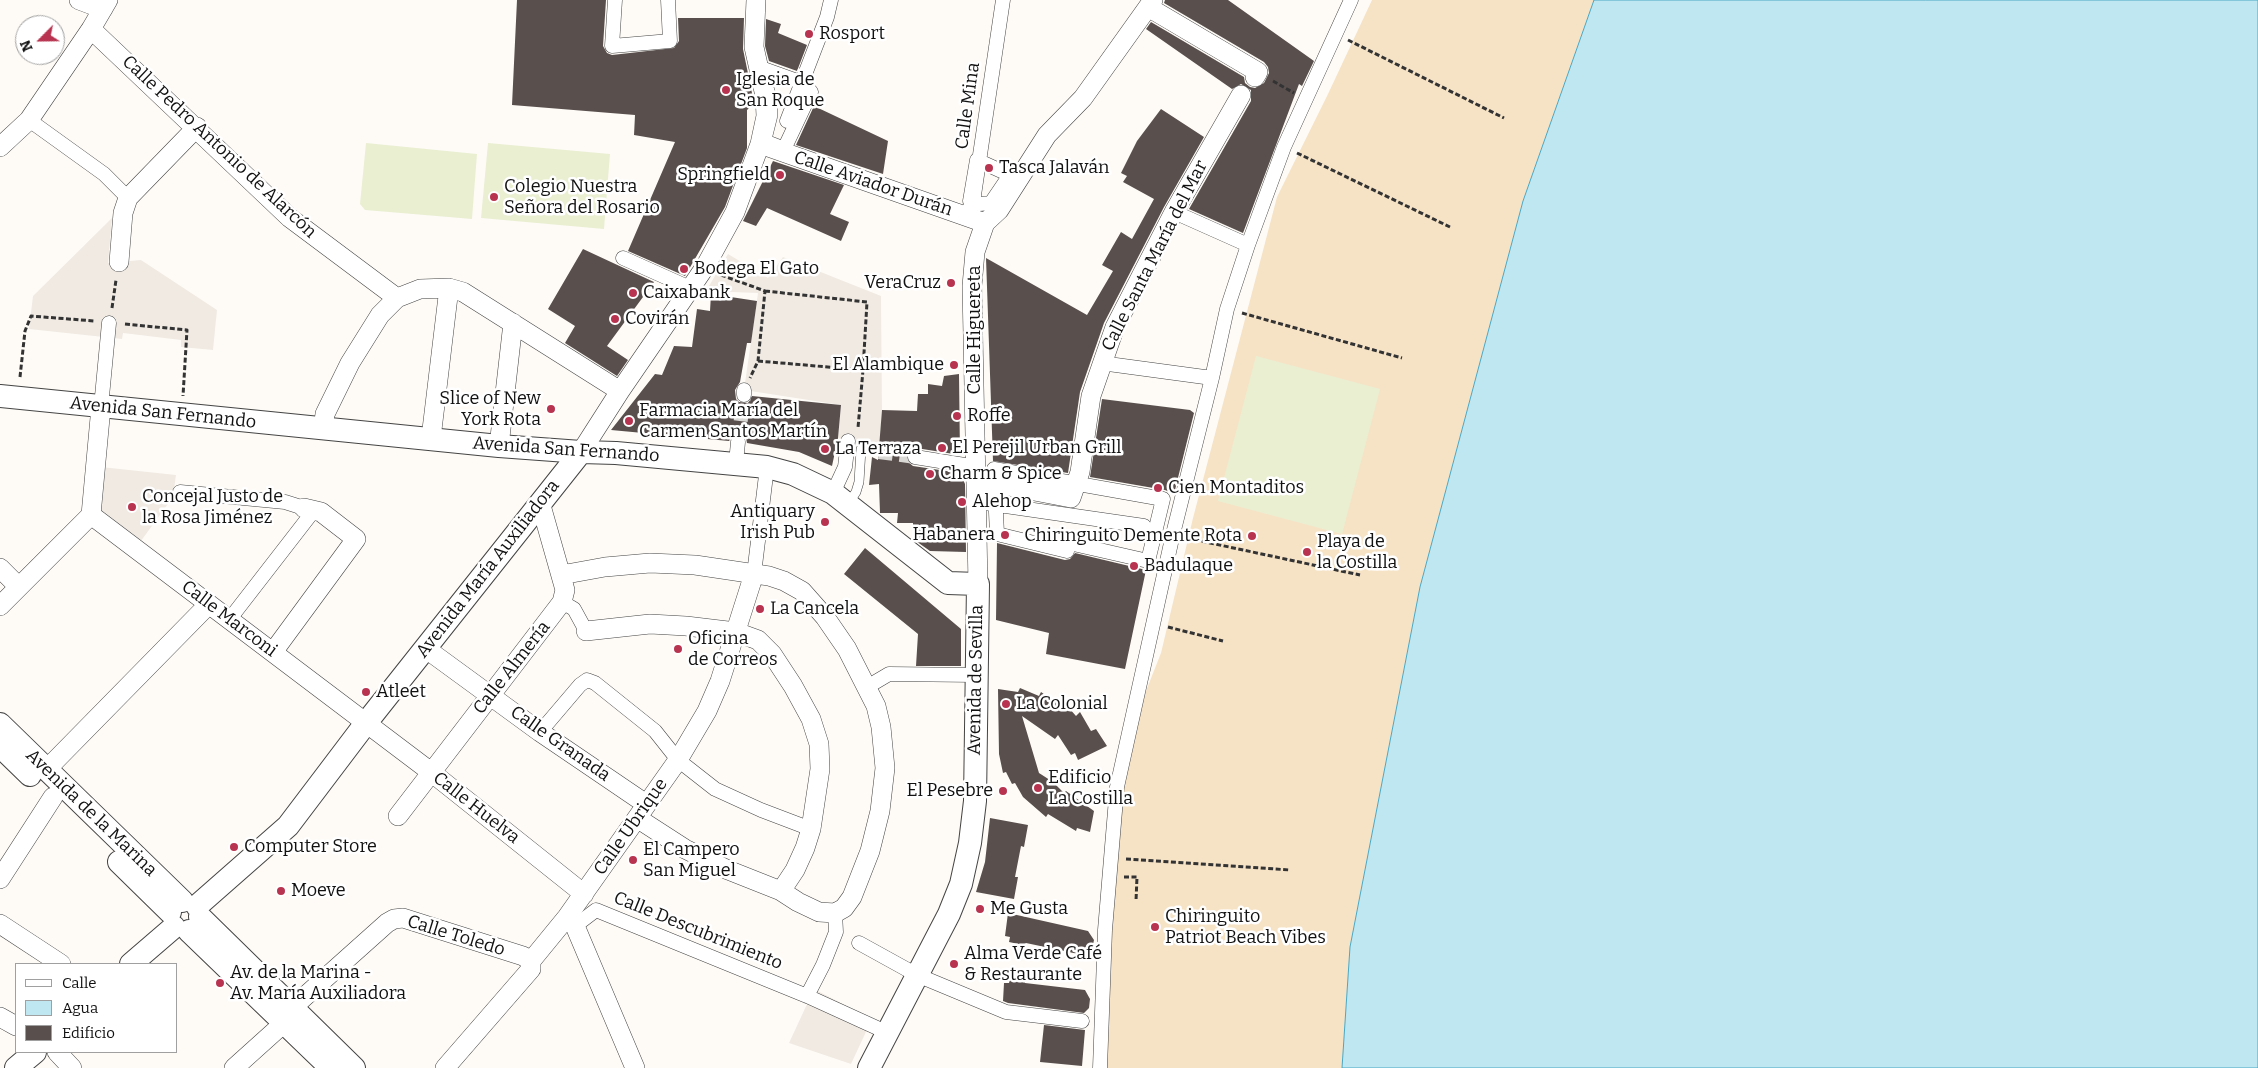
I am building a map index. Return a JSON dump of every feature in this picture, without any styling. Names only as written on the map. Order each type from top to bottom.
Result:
[{"type":"street","points":[[0,147],[29,120],[92,29],[106,4],[79,0]]},
{"type":"street","points":[[615,0],[612,46],[670,41],[668,0]]},
{"type":"street","name":"Avenida María Auxiliadora","points":[[132,963],[288,826],[366,723],[581,452],[620,391],[705,267],[771,147],[765,96],[754,47],[756,0]]},
{"type":"street","points":[[802,85],[827,17],[831,0]]},
{"type":"street","name":"Calle Mina","points":[[969,209],[979,160],[1002,0]]},
{"type":"street","points":[[1100,1068],[1116,858],[1117,787],[1173,534],[1212,378],[1227,308],[1248,245],[1284,147],[1351,0]]},
{"type":"street","points":[[1151,3],[1260,75]]},
{"type":"street","name":"Calle Higuereta","points":[[982,477],[972,286],[975,252],[985,223],[999,210],[1047,134],[1083,98],[1151,3]]},
{"type":"street","name":"Calle Pedro Antonio de Alarcón","points":[[92,29],[197,127],[290,218],[397,298]]},
{"type":"street","points":[[759,70],[761,68],[802,85],[810,92],[786,145],[782,148],[771,147]]},
{"type":"street","name":"Calle Santa María del Mar","points":[[1076,484],[1080,472],[1091,396],[1115,327],[1174,212],[1241,96]]},
{"type":"street","points":[[29,120],[104,174],[128,198]]},
{"type":"street","points":[[119,262],[123,213],[128,198],[197,127]]},
{"type":"street","name":"Calle Aviador Durán","points":[[771,147],[969,209],[985,223]]},
{"type":"street","points":[[969,209],[980,204],[990,203],[1010,175],[979,160]]},
{"type":"street","points":[[1174,212],[1248,245]]},
{"type":"street","points":[[623,258],[690,288]]},
{"type":"street","points":[[431,438],[449,288]]},
{"type":"street","points":[[323,429],[325,414],[350,363],[380,314],[397,298],[420,289],[449,288],[463,292],[620,391]]},
{"type":"street","points":[[0,606],[91,515],[109,323]]},
{"type":"street","points":[[499,446],[513,323]]},
{"type":"street","points":[[1101,363],[1212,378]]},
{"type":"street","name":"Avenida San Fernando","points":[[9,397],[499,446],[581,452],[737,453],[767,467],[793,474],[841,498],[948,583],[978,584]]},
{"type":"street","points":[[841,498],[848,441]]},
{"type":"street","points":[[915,457],[982,477],[1071,498],[1076,484],[1163,499],[1148,561],[1069,543],[1067,551],[997,534],[986,503],[1144,526]]},
{"type":"street","name":"Calle Ubrique","points":[[445,1068],[530,969],[531,961],[571,922],[584,894],[678,760],[707,711],[720,682],[754,574],[767,467]]},
{"type":"street","name":"Avenida de Sevilla","points":[[869,1068],[886,1032],[949,914],[961,884],[970,843],[975,801],[975,675],[978,584],[986,503],[982,477]]},
{"type":"street","points":[[180,492],[285,502],[321,512],[356,539],[273,652]]},
{"type":"street","points":[[540,502],[565,590],[562,602],[574,609],[586,631],[650,624],[736,632],[758,640],[772,654],[793,686],[811,719],[819,744],[820,769],[811,829],[795,870],[782,891]]},
{"type":"street","points":[[229,620],[310,509]]},
{"type":"street","name":"Calle Marconi","points":[[91,515],[366,723]]},
{"type":"street","points":[[561,575],[605,567],[650,563],[695,565],[754,574],[784,580],[802,591],[825,617],[847,649],[876,706],[882,735],[885,768],[880,811],[870,851],[852,897],[844,908],[835,913],[836,932],[809,996],[886,1032]]},
{"type":"street","points":[[0,568],[19,587]]},
{"type":"street","name":"Calle Almería","points":[[398,816],[562,602]]},
{"type":"street","points":[[46,770],[209,604]]},
{"type":"street","name":"Calle Granada","points":[[425,648],[540,732],[642,811],[685,849],[728,870],[782,891],[798,902],[819,912],[835,913]]},
{"type":"street","points":[[867,687],[889,674],[975,675]]},
{"type":"street","points":[[540,732],[580,685],[588,680],[595,683],[655,731],[678,760]]},
{"type":"street","name":"Calle Huelva","points":[[366,723],[431,772],[584,894]]},
{"type":"street","name":"Avenida de la Marina","points":[[0,724],[185,916]]},
{"type":"street","name":"Avenida de la Marina","points":[[0,746],[54,798],[185,916],[289,1015],[354,1068]]},
{"type":"street","name":"Calle Ubrique","points":[[678,760],[715,789],[761,810],[811,829]]},
{"type":"street","points":[[0,880],[54,798]]},
{"type":"street","name":"Calle Descubrimiento","points":[[571,922],[596,910],[809,996]]},
{"type":"street","name":"Calle Toledo","points":[[289,1015],[387,923],[394,919],[403,918],[523,956],[531,961]]},
{"type":"street","points":[[571,922],[635,1068]]},
{"type":"street","points":[[0,924],[59,963]]},
{"type":"street","points":[[859,943],[917,975],[1006,1012],[1082,1020]]},
{"type":"street","points":[[234,1068],[289,1015]]},
{"type":"street","name":"Avenida de la Marina","points":[[289,1015],[331,1068]]},
{"type":"street","points":[[0,1017],[15,1025]]},
{"type":"street","points":[[16,1068],[34,1053]]},
{"type":"street","points":[[58,1053],[72,1068]]},
{"type":"lane","points":[[841,498],[856,492],[859,482],[861,449]]},
{"type":"path","points":[[1336,34],[1504,118]]},
{"type":"path","points":[[1260,75],[1307,100]]},
{"type":"path","points":[[1284,147],[1450,228]]},
{"type":"path","points":[[109,323],[119,262]]},
{"type":"path","points":[[705,267],[716,274],[765,291],[867,302],[857,439],[848,441]]},
{"type":"path","points":[[744,393],[758,361],[765,291]]},
{"type":"path","points":[[1227,308],[1402,358]]},
{"type":"path","points":[[9,397],[24,331],[31,316],[187,330],[181,414]]},
{"type":"path","points":[[758,361],[863,370]]},
{"type":"path","points":[[1173,534],[1360,575]]},
{"type":"path","points":[[1153,623],[1223,641]]},
{"type":"path","points":[[1136,901],[1137,877],[1122,877],[1116,858],[1290,870]]},
{"type":"sand","name":"Playa de la Costilla","points":[[1372,0],[1594,0],[1523,201],[1420,587],[1350,947],[1342,1068],[1105,1068],[1112,914],[1124,777],[1144,696],[1161,653],[1193,518],[1277,197]]},
{"type":"green space","points":[[366,143],[477,154],[472,219],[365,210],[360,204]]},
{"type":"green space","points":[[488,143],[610,154],[604,229],[481,218]]},
{"type":"green space","points":[[1256,356],[1380,389],[1342,534],[1218,501]]},
{"type":"shaded area","points":[[112,218],[108,263],[141,260],[217,310],[213,350],[181,347],[181,340],[123,333],[122,339],[29,329],[33,296]]},
{"type":"shaded area","points":[[728,254],[768,278],[783,257],[881,296],[882,410],[879,452],[838,438],[841,405],[744,390],[758,293],[706,291]]},
{"type":"shaded area","name":"Concejal Justo de la Rosa Jiménez","points":[[101,467],[176,475],[173,497],[138,545],[101,514]]},
{"type":"shaded area","points":[[814,989],[872,1019],[851,1064],[789,1043]]},
{"type":"water","points":[[1594,0],[2258,0],[2258,1068],[1342,1068],[1350,947],[1420,587],[1523,201]]},
{"type":"building","points":[[517,0],[606,0],[603,46],[607,53],[612,55],[674,48],[679,41],[678,18],[744,18],[743,49],[754,103],[747,110],[747,148],[725,207],[685,276],[628,251],[675,142],[634,135],[635,115],[512,105]]},
{"type":"building","points":[[1165,0],[1228,0],[1314,61],[1302,86],[1299,84],[1243,233],[1189,209],[1251,101],[1251,90],[1241,84],[1232,89],[1146,29],[1151,22],[1244,77],[1245,83],[1250,87],[1255,88],[1264,83],[1269,73],[1268,67],[1264,62],[1164,3]]},
{"type":"building","points":[[766,19],[781,24],[778,33],[807,45],[797,71],[769,61],[765,46]]},
{"type":"building","points":[[814,106],[888,141],[883,174],[796,145]]},
{"type":"building","points":[[1161,109],[1204,137],[1164,207],[1104,323],[1080,392],[1068,473],[993,461],[986,258],[1087,315],[1113,271],[1102,265],[1121,232],[1132,239],[1154,199],[1123,182],[1127,176],[1121,173],[1137,141]]},
{"type":"building","points":[[773,161],[844,185],[830,214],[849,222],[841,241],[767,208],[756,226],[743,221]]},
{"type":"building","points":[[583,249],[654,282],[607,346],[628,360],[617,376],[565,343],[575,326],[548,309]]},
{"type":"building","points":[[711,294],[757,301],[751,343],[747,343],[740,382],[735,390],[736,399],[739,402],[748,403],[752,396],[841,405],[838,438],[832,466],[799,452],[747,443],[746,438],[739,433],[734,434],[729,441],[611,430],[655,374],[662,375],[674,346],[692,347],[697,309],[710,311]]},
{"type":"building","points":[[959,374],[960,455],[916,448],[911,449],[906,455],[907,461],[913,466],[960,473],[965,484],[966,552],[930,551],[913,539],[913,523],[897,523],[898,513],[880,513],[879,484],[869,485],[872,457],[878,460],[882,410],[917,411],[918,394],[928,394],[928,384],[942,386],[944,376]]},
{"type":"building","points":[[1102,399],[1190,410],[1194,413],[1174,494],[1165,490],[1090,477]]},
{"type":"building","points":[[997,543],[1065,560],[1070,559],[1075,553],[1146,570],[1125,669],[1046,654],[1049,633],[996,620]]},
{"type":"building","points":[[865,548],[961,629],[961,666],[916,666],[918,634],[844,574]]},
{"type":"building","points":[[1020,688],[1039,696],[1041,692],[1058,704],[1062,700],[1076,716],[1080,712],[1091,731],[1096,729],[1107,746],[1078,760],[1075,753],[1071,755],[1058,735],[1055,739],[1022,716],[1039,773],[1053,782],[1064,793],[1066,791],[1094,811],[1090,832],[1077,828],[1076,831],[1048,814],[1046,817],[1023,797],[1015,783],[1012,784],[1006,772],[1003,773],[999,754],[998,689],[1018,692]]},
{"type":"building","points":[[990,818],[1028,825],[1024,847],[1021,846],[1015,877],[1018,877],[1014,899],[976,892],[985,862]]},
{"type":"building","points":[[1008,913],[1088,931],[1094,940],[1092,949],[1083,955],[1026,943],[1023,945],[1009,942],[1010,937],[1005,936]]},
{"type":"building","points":[[1010,979],[1024,980],[1025,983],[1085,990],[1090,999],[1089,1008],[1084,1013],[1008,1003],[1003,1001],[1004,983],[1009,983]]},
{"type":"building","points":[[1044,1025],[1085,1030],[1082,1066],[1040,1062]]},
{"type":"tunnel","points":[[738,442],[744,395]]},
{"type":"tunnel","points":[[879,452],[915,457]]},
{"type":"place","name":"Rosport","points":[[809,34]]},
{"type":"place","name":"Iglesia de San Roque","points":[[726,90]]},
{"type":"place","name":"Tasca Jalaván","points":[[989,168]]},
{"type":"place","name":"Springfield","points":[[780,175]]},
{"type":"place","name":"Colegio Nuestra Señora del Rosario","points":[[494,197]]},
{"type":"place","name":"Bodega El Gato","points":[[684,269]]},
{"type":"place","name":"VeraCruz","points":[[951,283]]},
{"type":"place","name":"Caixabank","points":[[633,293]]},
{"type":"place","name":"Covirán","points":[[615,319]]},
{"type":"place","name":"El Alambique","points":[[954,365]]},
{"type":"place","name":"Slice of New York Rota","points":[[551,409]]},
{"type":"place","name":"Roffe","points":[[957,416]]},
{"type":"place","name":"Farmacia María del Carmen Santos Martín","points":[[629,421]]},
{"type":"place","name":"El Perejil Urban Grill","points":[[942,448]]},
{"type":"place","name":"La Terraza","points":[[825,449]]},
{"type":"place","name":"Charm & Spice","points":[[930,474]]},
{"type":"place","name":"Cien Montaditos","points":[[1158,488]]},
{"type":"place","name":"Alehop","points":[[962,502]]},
{"type":"place","name":"Concejal Justo de la Rosa Jiménez","points":[[132,507]]},
{"type":"place","name":"Antiquary Irish Pub","points":[[825,522]]},
{"type":"place","name":"Habanera","points":[[1005,535]]},
{"type":"place","name":"Chiringuito Demente Rota","points":[[1252,536]]},
{"type":"place","name":"Playa de la Costilla","points":[[1307,552]]},
{"type":"place","name":"Badulaque","points":[[1134,566]]},
{"type":"place","name":"La Cancela","points":[[760,609]]},
{"type":"place","name":"Oficina de Correos","points":[[678,649]]},
{"type":"place","name":"Atleet","points":[[366,692]]},
{"type":"place","name":"La Colonial","points":[[1006,704]]},
{"type":"place","name":"Edificio La Costilla","points":[[1038,788]]},
{"type":"place","name":"El Pesebre","points":[[1003,791]]},
{"type":"place","name":"Computer Store","points":[[234,847]]},
{"type":"place","name":"El Campero San Miguel","points":[[633,860]]},
{"type":"place","name":"Moeve","points":[[281,891]]},
{"type":"place","name":"Me Gusta","points":[[980,909]]},
{"type":"place","name":"Chiringuito Patriot Beach Vibes","points":[[1155,927]]},
{"type":"place","name":"Alma Verde Café & Restaurante","points":[[954,964]]},
{"type":"place","name":"Av. de la Marina - Av. María Auxiliadora","points":[[220,983]]}]
